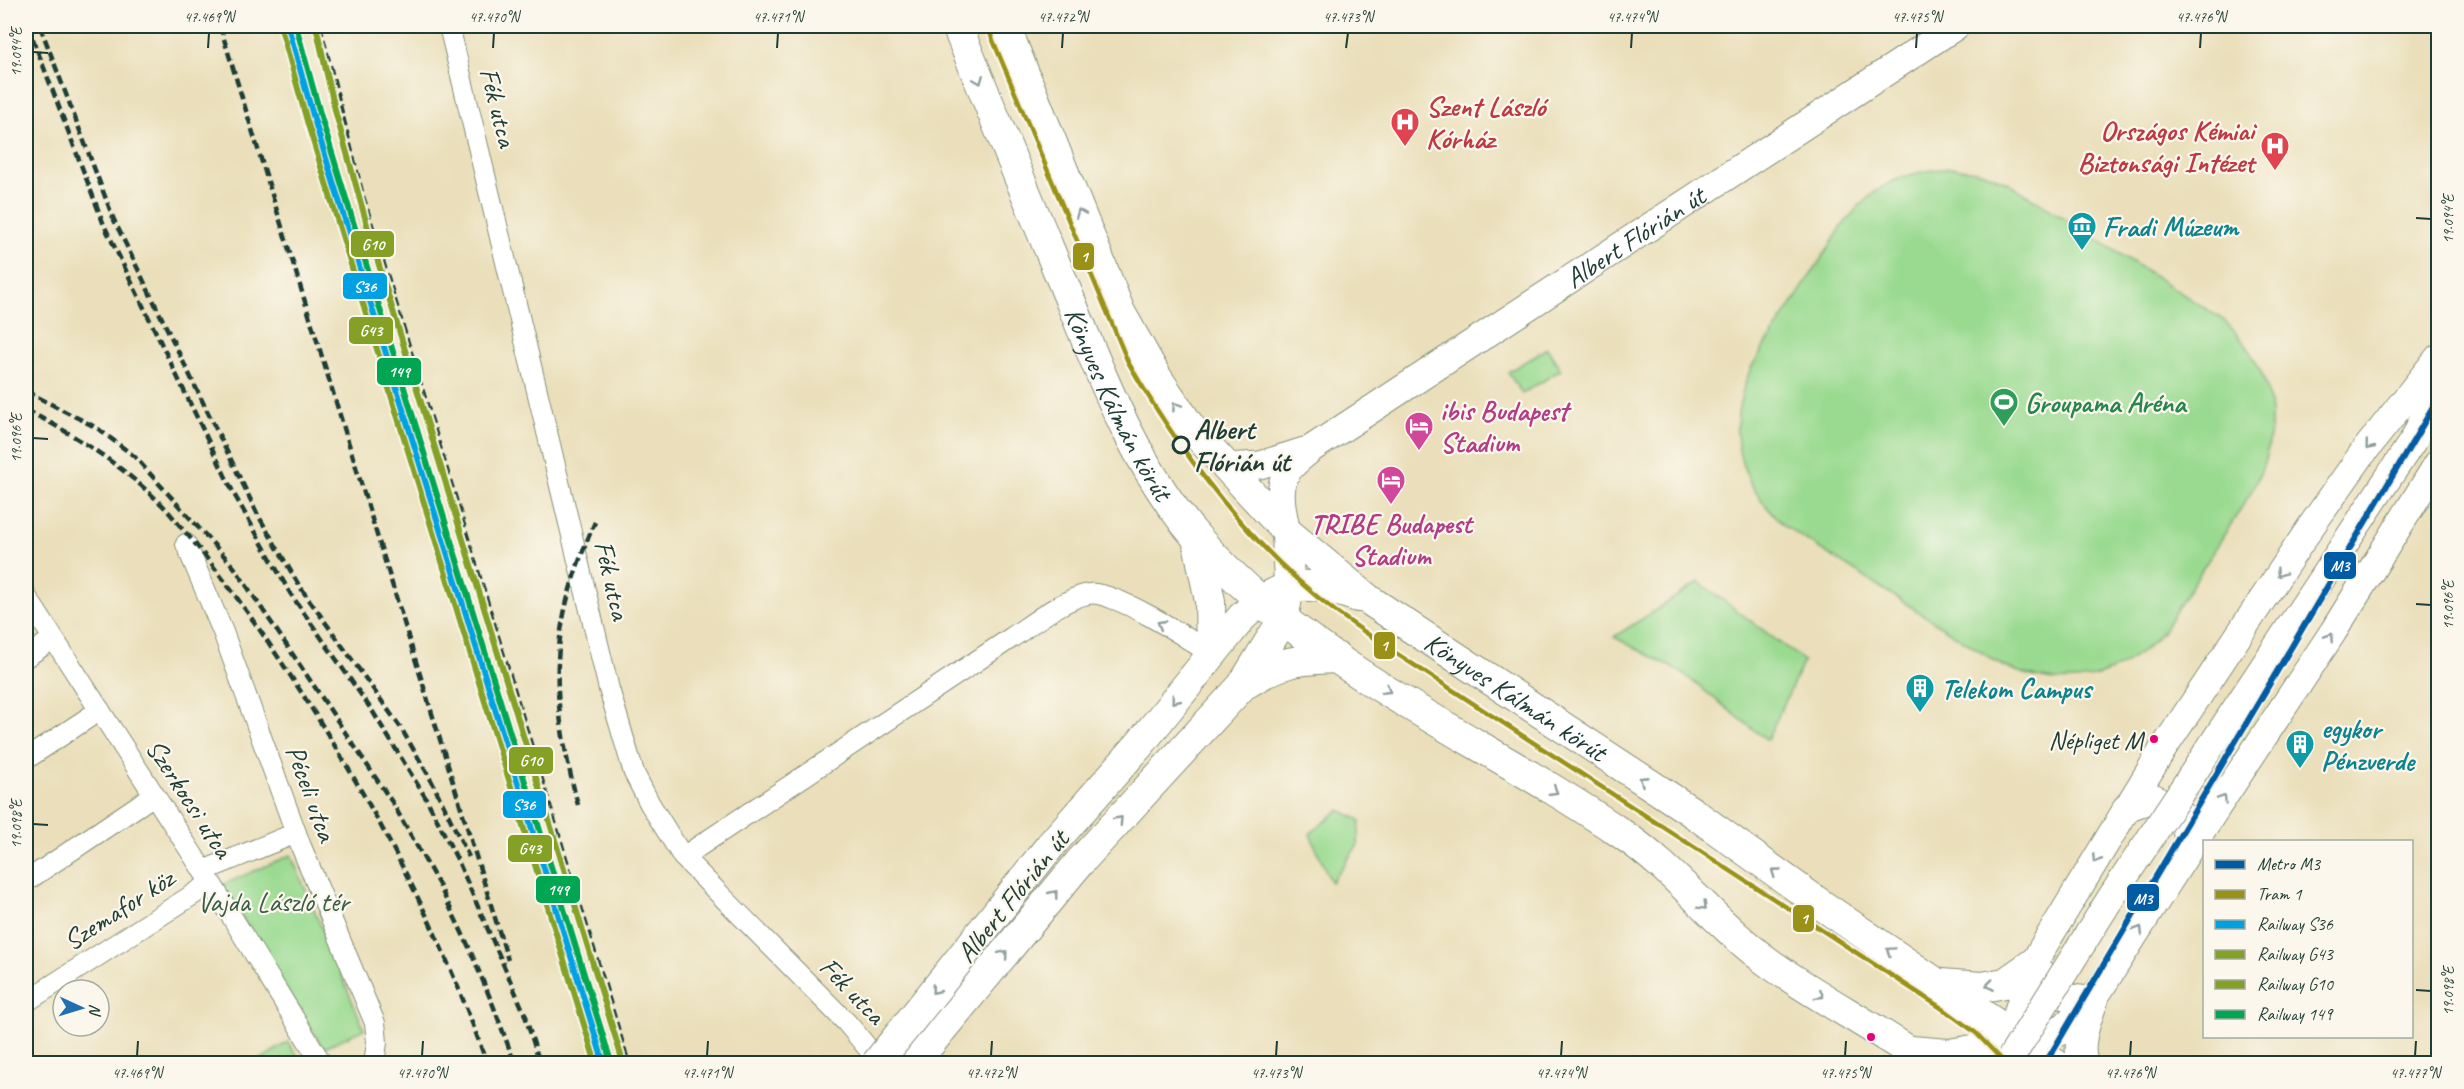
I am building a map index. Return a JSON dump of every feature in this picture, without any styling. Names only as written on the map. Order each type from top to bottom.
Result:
[{"type":"main road","name":"Könyves Kálmán körút","points":[[957,26],[1106,386],[1154,478],[1197,538],[1282,620],[1338,658],[1623,834],[1662,864],[1708,911],[1771,964],[1919,1059]]},
{"type":"main road","name":"Könyves Kálmán körút","points":[[1005,26],[1120,312],[1157,378],[1190,427],[1287,532],[1369,600],[1692,812],[1823,906],[1938,984],[2016,1050],[2055,1064]]},
{"type":"main road","name":"Albert Flórián út","points":[[913,1064],[1079,863],[1242,686],[1282,620],[1289,587],[1287,532],[1281,491],[1288,469],[1311,449],[1956,26]]},
{"type":"main road","points":[[2016,1050],[2019,1012],[2035,962],[2126,808],[2312,525],[2362,454],[2439,358]]},
{"type":"main road","points":[[2414,439],[2439,386]]},
{"type":"main road","points":[[2016,1050],[2112,896],[2414,439],[2439,409]]},
{"type":"main road","name":"Albert Flórián út","points":[[1226,467],[1260,465],[1311,449]]},
{"type":"main road","points":[[1919,1059],[1949,1054],[1983,1057],[2016,1050],[2065,1028],[2093,1000],[2333,632],[2439,463]]},
{"type":"main road","points":[[1197,538],[1210,601],[1211,655]]},
{"type":"main road","points":[[1289,587],[1309,584],[1369,600]]},
{"type":"main road","name":"Albert Flórián út","points":[[876,1064],[1050,846],[1140,744],[1242,617],[1260,601],[1289,587]]},
{"type":"main road","points":[[1242,686],[1273,667],[1296,660],[1338,658]]},
{"type":"main road","points":[[2126,808],[2155,798],[2183,817],[2190,848]]},
{"type":"main road","points":[[1938,984],[1982,987],[2006,983],[2035,962]]},
{"type":"main road","points":[[2035,962],[2048,984],[2067,999],[2093,1000]]},
{"type":"main road","points":[[1938,984],[1967,1020],[1983,1057]]},
{"type":"main road","points":[[2083,1064],[2081,1059],[2082,1033],[2093,1000]]},
{"type":"street","name":"Fék utca","points":[[449,26],[609,689],[634,773],[683,857],[847,1023],[881,1064]]},
{"type":"street","name":"Péceli utca","points":[[186,544],[223,632],[296,833],[375,1023],[377,1042],[374,1064]]},
{"type":"street","points":[[683,857],[1065,604],[1086,595],[1099,593],[1108,596],[1191,640],[1211,655]]},
{"type":"street","name":"Szerkocsi utca","points":[[26,597],[207,877],[322,1064]]},
{"type":"street","points":[[26,657],[53,639]]},
{"type":"street","points":[[26,759],[100,710]]},
{"type":"street","points":[[26,881],[154,795]]},
{"type":"street","name":"Szemafor köz","points":[[26,1002],[207,877],[296,833]]},
{"type":"green space","name":"Groupama Aréna","points":[[1956,168],[1983,172],[2007,182],[2225,321],[2242,340],[2255,360],[2270,401],[2269,445],[2252,491],[2163,631],[2145,649],[2127,662],[2109,672],[2089,678],[2069,681],[2048,679],[2003,666],[1786,527],[1755,491],[1745,472],[1739,452],[1738,411],[1752,366],[1841,228],[1865,201],[1890,183],[1920,172]]},
{"type":"green space","points":[[1547,348],[1561,370],[1522,394],[1508,372]]},
{"type":"green space","points":[[1699,582],[1804,661],[1767,740],[1682,673],[1614,637]]},
{"type":"green space","points":[[1339,810],[1360,820],[1358,845],[1331,882],[1310,834]]},
{"type":"green space","name":"Vajda László tér","points":[[291,855],[364,1029],[323,1048],[222,885]]},
{"type":"green space","points":[[288,1042],[302,1063],[255,1063]]},
{"type":"railway","points":[[28,26],[104,225],[234,494],[290,593],[373,712],[427,800],[458,861],[527,1019]]},
{"type":"railway","points":[[40,26],[114,220],[258,515],[300,587],[401,728],[430,778],[469,857]]},
{"type":"railway","points":[[220,26],[508,960]]},
{"type":"railway","points":[[320,26],[363,196],[629,1064]]},
{"type":"railway","points":[[26,391],[97,428],[134,456],[234,567],[392,802],[439,885],[468,945],[515,1064]]},
{"type":"railway","points":[[26,410],[96,451],[129,475],[166,509],[218,573],[268,642],[363,793],[391,846],[443,953],[487,1064]]},
{"type":"railway","points":[[578,805],[562,729],[558,695],[558,662],[561,629],[568,595],[595,522]]},
{"type":"railway","points":[[524,1012],[540,1064]]},
{"type":"metro line","name":"M3","points":[[2045,1064],[2438,399]]},
{"type":"tram line","name":"1","points":[[987,26],[1128,362],[1194,464],[1219,497],[1274,557],[1335,611],[1391,650],[1946,1011],[1976,1033],[2006,1064]]},
{"type":"rail line","name":"S36","points":[[288,26],[314,119],[604,1064]]},
{"type":"rail line","name":"149","points":[[296,26],[321,117],[611,1062]]},
{"type":"rail line","name":"G10","points":[[316,26],[336,114],[371,239],[623,1062]]},
{"type":"rail line","name":"G43","points":[[281,28],[307,121],[596,1064]]},
{"type":"place","name":"Szent László Kórház","points":[[1405,148]]},
{"type":"place","name":"Országos Kémiai Biztonsági Intézet","points":[[2275,172]]},
{"type":"place","name":"Fradi Múzeum","points":[[2082,252]]},
{"type":"place","name":"Groupama Aréna","points":[[2004,428]]},
{"type":"place","name":"Albert Flórián út","points":[[1181,445]]},
{"type":"place","name":"ibis Budapest Stadium","points":[[1419,452]]},
{"type":"place","name":"TRIBE Budapest Stadium","points":[[1391,506]]},
{"type":"place","name":"Telekom Campus","points":[[1920,714]]},
{"type":"place","name":"Népliget M","points":[[2154,739]]},
{"type":"place","name":"egykor Pénzverde","points":[[2300,770]]}]
